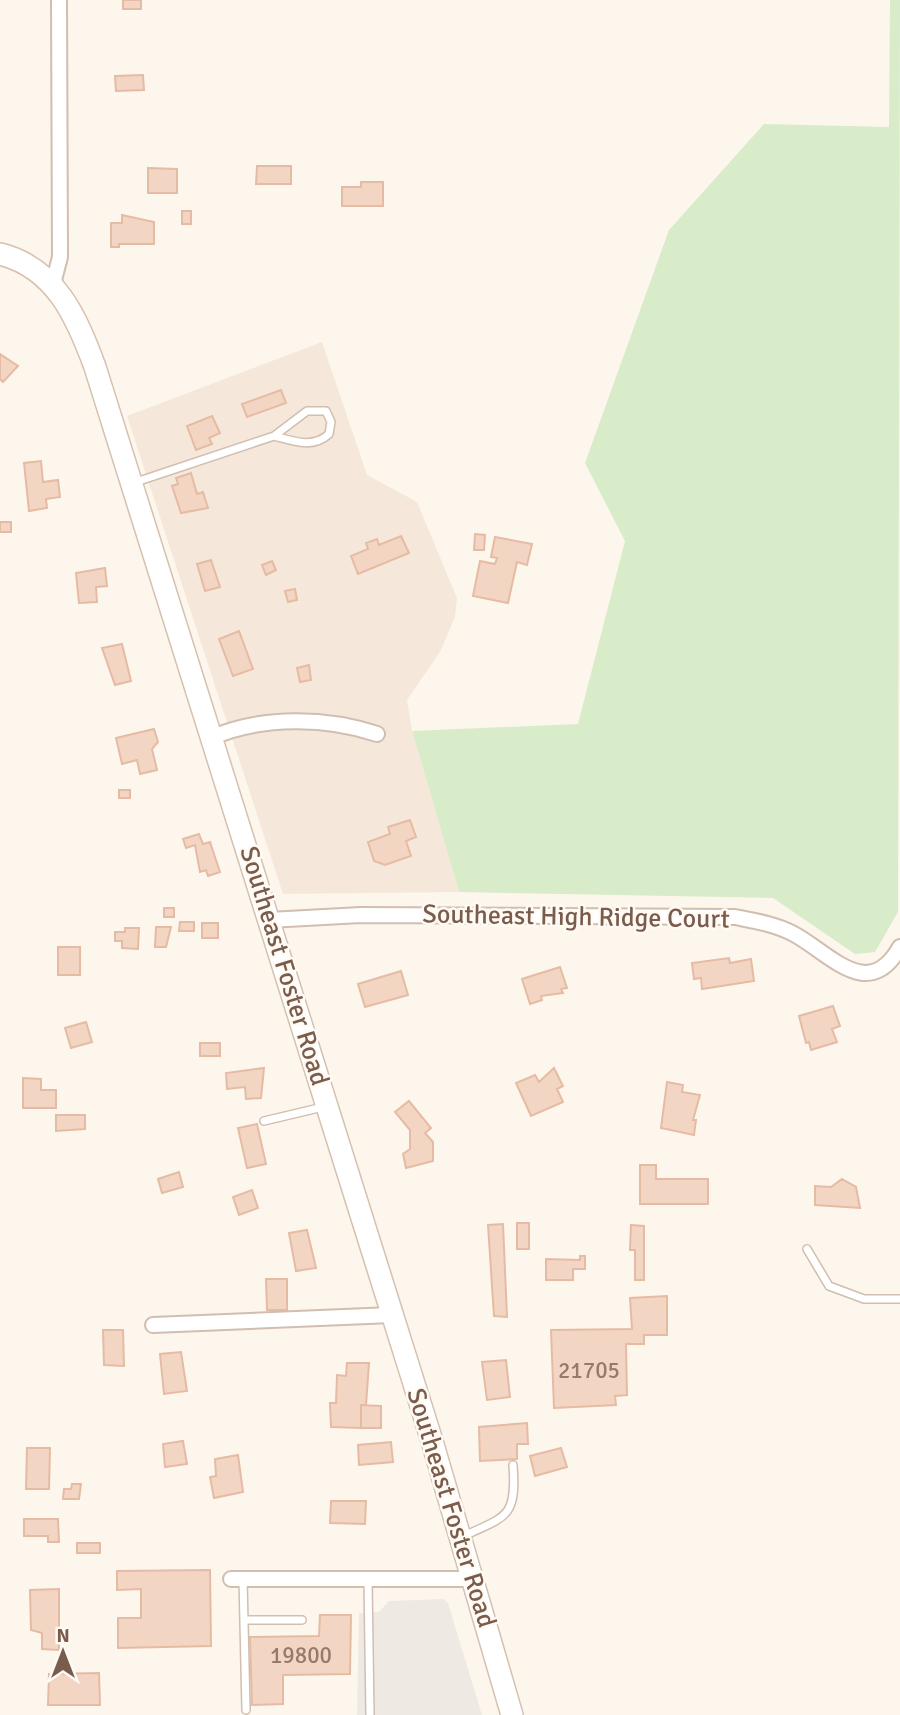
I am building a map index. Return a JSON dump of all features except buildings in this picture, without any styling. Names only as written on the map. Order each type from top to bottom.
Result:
[{"type":"main road","name":"Southeast Foster Road","points":[[0,254],[28,267],[53,284],[80,326],[133,484],[270,920],[512,1715]]},
{"type":"street","points":[[53,284],[60,257],[59,0]]},
{"type":"street","points":[[213,737],[253,725],[304,722],[347,724],[377,734]]},
{"type":"street","name":"Southeast High Ridge Court","points":[[270,920],[361,915],[735,917],[775,926],[855,972],[869,974],[882,969],[900,947]]},
{"type":"street","points":[[153,1325],[392,1315]]},
{"type":"street","points":[[237,1579],[472,1579]]},
{"type":"lane","points":[[133,484],[274,436],[307,411],[326,411],[331,422],[329,434],[321,441],[303,443],[274,436]]},
{"type":"lane","points":[[264,1121],[327,1106]]},
{"type":"lane","points":[[807,1249],[830,1286],[864,1299],[900,1299]]},
{"type":"lane","points":[[460,1538],[497,1524],[508,1511],[513,1497],[513,1465]]},
{"type":"lane","points":[[237,1579],[244,1620],[246,1710]]},
{"type":"lane","points":[[368,1579],[370,1715]]},
{"type":"lane","points":[[244,1620],[302,1620]]},
{"type":"shaded area","points":[[322,342],[367,475],[417,502],[457,598],[455,617],[440,652],[407,700],[412,731],[459,892],[283,894],[127,416]]},
{"type":"shaded area","points":[[444,1599],[448,1603],[482,1715],[357,1715],[359,1613],[379,1612],[389,1601]]},
{"type":"green space","points":[[890,0],[900,0],[898,912],[875,952],[855,954],[773,898],[459,892],[412,731],[578,724],[625,541],[585,463],[669,230],[764,124],[889,127]]}]
